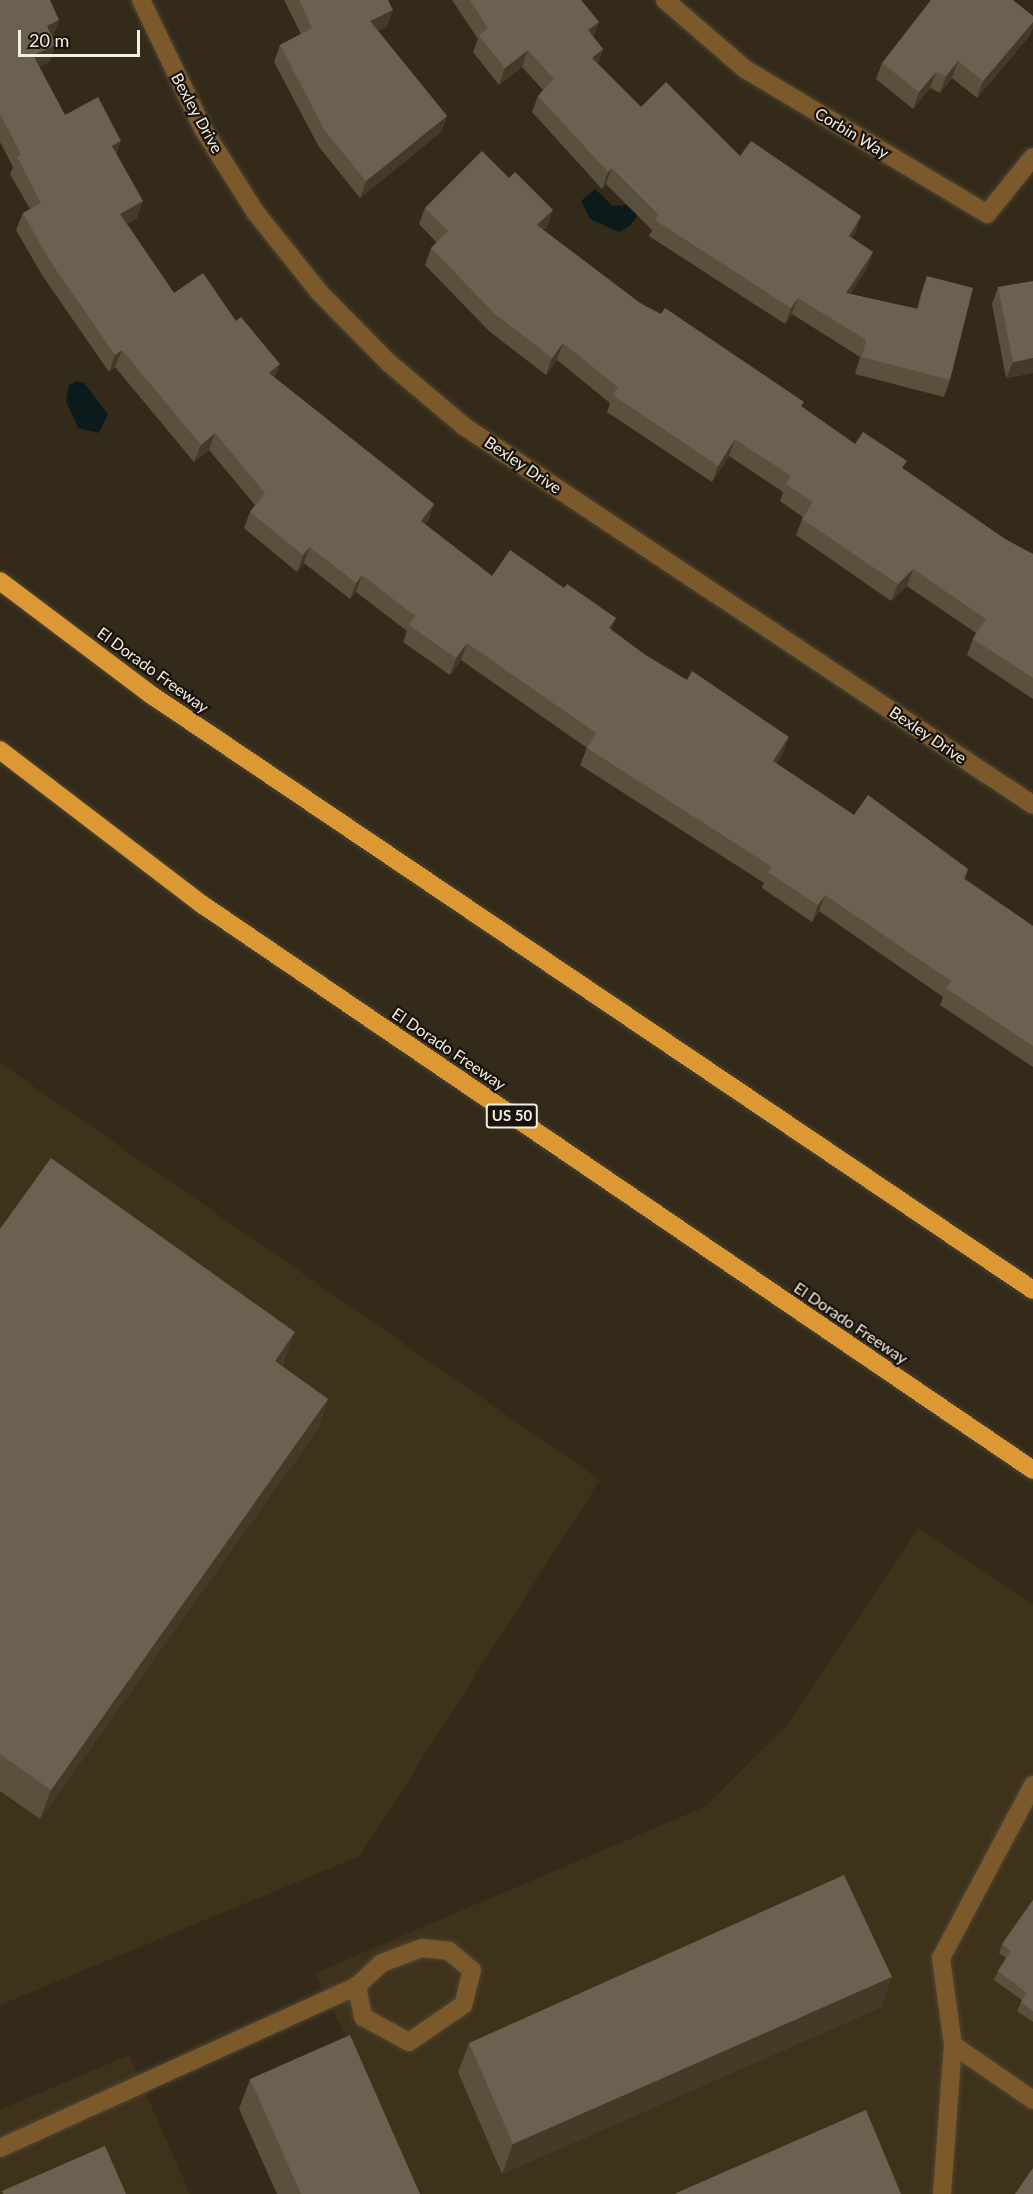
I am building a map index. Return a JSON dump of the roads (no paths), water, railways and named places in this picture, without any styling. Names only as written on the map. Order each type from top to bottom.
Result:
[{"type":"highway","name":"El Dorado Freeway","points":[[0,581],[150,694],[1033,1290]]},
{"type":"highway","name":"El Dorado Freeway","points":[[0,750],[203,905],[1033,1470]]},
{"type":"street","name":"Bexley Drive","points":[[141,0],[203,129],[256,213],[319,292],[389,363],[465,427],[1033,805]]},
{"type":"street","name":"Corbin Way","points":[[665,0],[745,69],[987,214],[1033,157]]},
{"type":"street","points":[[942,2194],[953,2045],[941,1958],[1033,1785]]},
{"type":"street","points":[[0,2148],[357,1986],[382,1963],[422,1948],[449,1951],[472,1970],[463,2005],[409,2042],[363,2017],[357,1986]]},
{"type":"street","points":[[953,2045],[1033,2100]]}]
